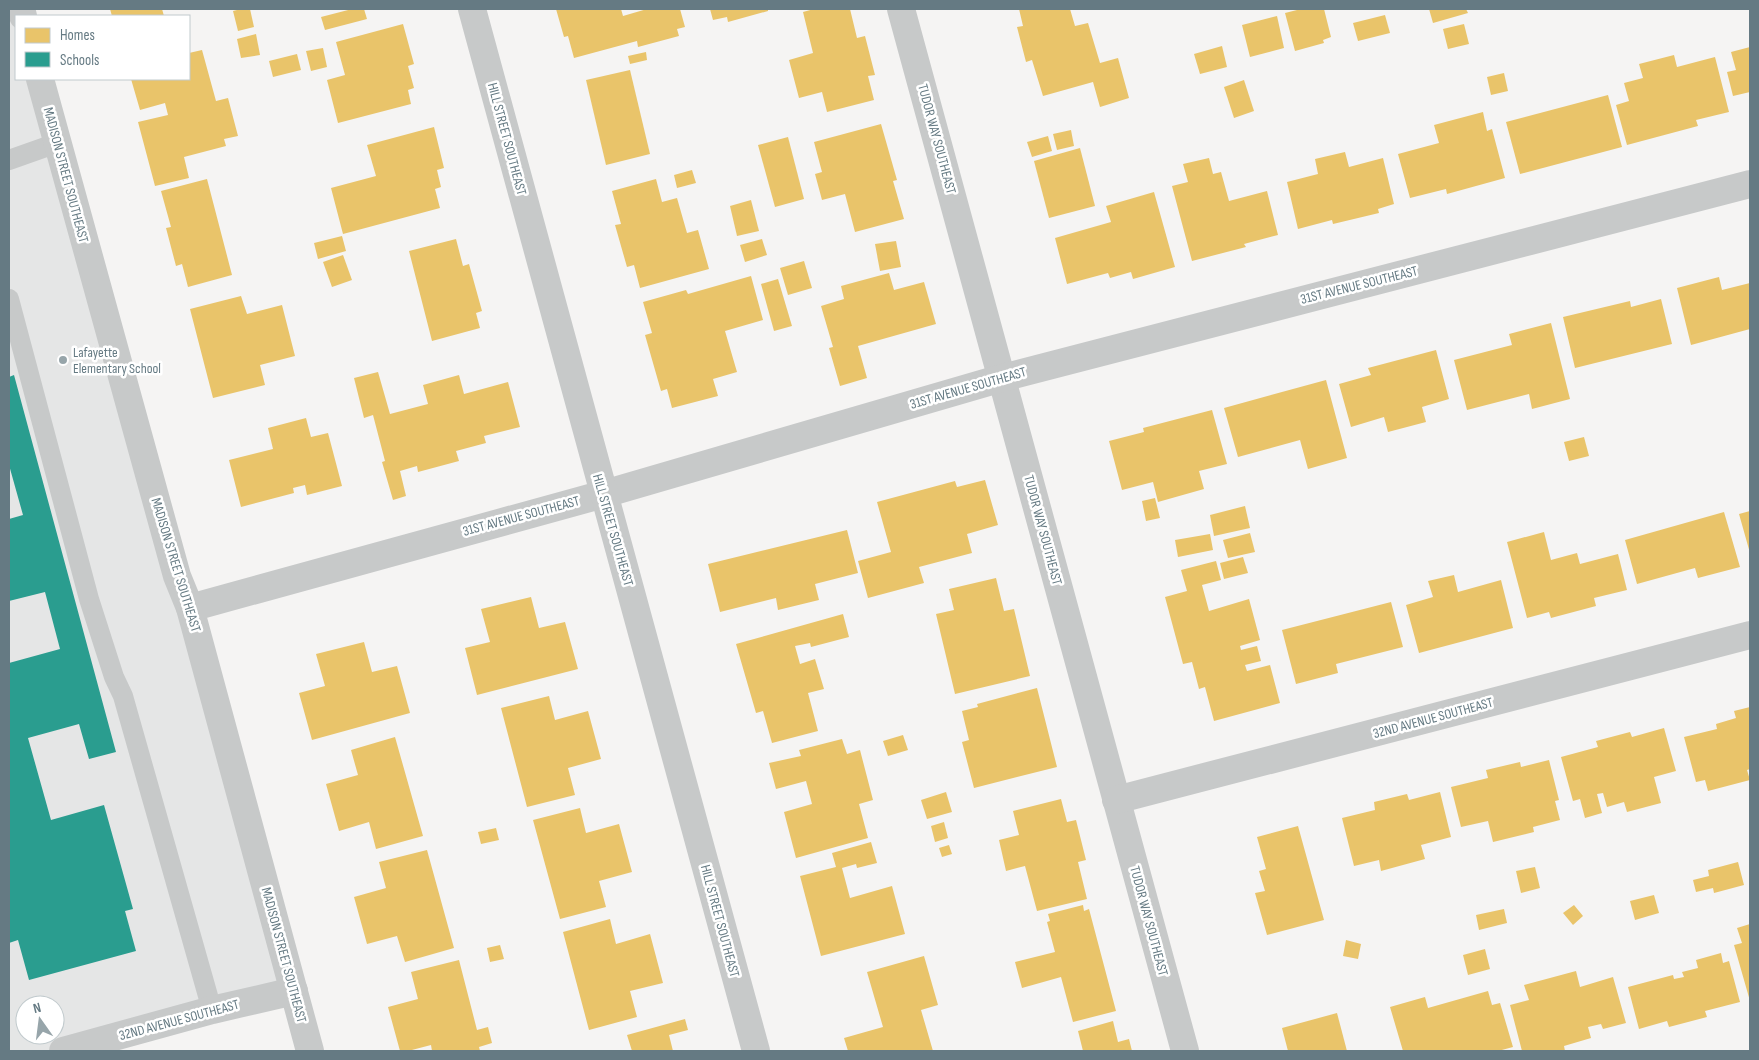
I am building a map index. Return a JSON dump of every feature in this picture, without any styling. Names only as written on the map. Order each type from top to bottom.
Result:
[{"type":"street","name":"HILL STREET SOUTHEAST","points":[[472,9],[756,1051]]},
{"type":"street","name":"TUDOR WAY SOUTHEAST","points":[[901,9],[1185,1051]]},
{"type":"street","name":"MADISON STREET SOUTHEAST","points":[[40,80],[177,576],[190,608],[310,1051]]},
{"type":"street","name":"31ST AVENUE SOUTHEAST","points":[[190,608],[604,494],[1002,378],[1750,184]]},
{"type":"street","name":"32ND AVENUE SOUTHEAST","points":[[1116,800],[1750,635]]},
{"type":"street","name":"32ND AVENUE SOUTHEAST","points":[[63,1051],[212,1010],[294,991]]},
{"type":"lane","points":[[9,160],[57,143]]},
{"type":"lane","points":[[9,299],[89,599],[114,677],[123,696],[212,1010]]},
{"type":"shaded area","name":"Lafayette Elementary School","points":[[9,9],[15,15],[15,80],[40,80],[294,991],[63,1051],[9,1051]]},
{"type":"building: Homes","points":[[110,9],[162,9],[164,15],[112,15]]},
{"type":"building: Homes","points":[[250,9],[254,27],[238,31],[233,11]]},
{"type":"building: Homes","points":[[352,9],[364,9],[367,19],[325,30],[321,17]]},
{"type":"building: Homes","points":[[556,9],[621,9],[623,16],[647,9],[680,9],[685,27],[677,29],[679,36],[638,47],[637,41],[574,58],[568,36],[564,37]]},
{"type":"building: Homes","points":[[710,9],[768,9],[768,11],[728,22],[727,17],[713,20]]},
{"type":"building: Homes","points":[[814,9],[850,9],[857,38],[865,36],[875,75],[868,76],[874,100],[827,112],[822,92],[799,98],[789,60],[813,53],[803,12]]},
{"type":"building: Homes","points":[[1019,9],[1070,9],[1075,26],[1088,23],[1100,63],[1118,58],[1129,98],[1100,107],[1093,82],[1043,96],[1032,60],[1026,62],[1017,27],[1023,26]]},
{"type":"building: Homes","points":[[1301,9],[1324,9],[1331,37],[1323,40],[1324,43],[1295,51],[1285,13]]},
{"type":"building: Homes","points":[[1429,9],[1466,9],[1468,13],[1433,23]]},
{"type":"building: Homes","points":[[1385,15],[1390,33],[1358,41],[1353,23]]},
{"type":"building: Homes","points":[[1277,16],[1284,48],[1250,57],[1242,25]]},
{"type":"building: Homes","points":[[403,24],[414,64],[408,66],[414,88],[408,90],[411,104],[338,123],[327,80],[345,75],[336,42]]},
{"type":"building: Homes","points":[[1464,24],[1469,44],[1448,49],[1443,29]]},
{"type":"building: Homes","points":[[256,34],[260,55],[241,58],[237,39]]},
{"type":"building: Homes","points":[[1222,46],[1227,67],[1200,74],[1194,54]]},
{"type":"building: Homes","points":[[1750,47],[1750,92],[1733,96],[1727,72],[1736,70],[1731,52]]},
{"type":"building: Homes","points":[[323,48],[327,67],[311,71],[306,51]]},
{"type":"building: Homes","points":[[202,50],[216,101],[228,98],[238,136],[224,139],[226,146],[184,157],[189,178],[155,186],[138,122],[168,115],[165,103],[140,110],[131,80],[190,80],[190,53]]},
{"type":"building: Homes","points":[[646,52],[647,60],[630,64],[628,56]]},
{"type":"building: Homes","points":[[297,54],[301,70],[273,77],[269,61]]},
{"type":"building: Homes","points":[[1674,55],[1677,67],[1715,57],[1729,112],[1696,120],[1698,126],[1627,145],[1616,105],[1629,101],[1624,83],[1643,78],[1639,64]]},
{"type":"building: Homes","points":[[630,70],[650,154],[606,165],[586,80]]},
{"type":"building: Homes","points":[[1504,73],[1508,91],[1491,95],[1487,77]]},
{"type":"building: Homes","points":[[1244,80],[1254,111],[1234,118],[1224,87]]},
{"type":"building: Homes","points":[[1608,95],[1622,147],[1520,174],[1506,122]]},
{"type":"building: Homes","points":[[1483,112],[1487,131],[1492,129],[1505,178],[1447,194],[1446,189],[1410,198],[1398,154],[1439,143],[1434,125]]},
{"type":"building: Homes","points":[[881,124],[897,180],[893,181],[904,219],[855,232],[845,194],[822,200],[815,174],[822,172],[814,142]]},
{"type":"building: Homes","points":[[434,127],[444,168],[437,170],[441,187],[435,189],[440,208],[343,234],[331,188],[376,176],[367,145]]},
{"type":"building: Homes","points":[[1071,130],[1074,146],[1057,150],[1053,134]]},
{"type":"building: Homes","points":[[1048,136],[1052,151],[1032,157],[1027,142]]},
{"type":"building: Homes","points":[[788,137],[804,199],[775,207],[758,145]]},
{"type":"building: Homes","points":[[1080,148],[1095,206],[1049,218],[1034,161]]},
{"type":"building: Homes","points":[[1345,152],[1349,167],[1383,158],[1394,204],[1378,209],[1379,213],[1333,224],[1332,220],[1298,229],[1287,182],[1318,174],[1315,159]]},
{"type":"building: Homes","points":[[1209,158],[1213,174],[1221,172],[1229,201],[1267,191],[1278,235],[1244,244],[1246,247],[1192,261],[1172,186],[1188,182],[1183,164]]},
{"type":"building: Homes","points":[[692,170],[696,183],[677,188],[674,175]]},
{"type":"building: Homes","points":[[207,179],[232,275],[188,287],[182,264],[176,266],[166,228],[171,227],[161,191]]},
{"type":"building: Homes","points":[[656,179],[662,202],[677,198],[687,233],[698,230],[709,269],[640,288],[634,265],[627,267],[615,225],[621,224],[612,191]]},
{"type":"building: Homes","points":[[1154,192],[1175,267],[1133,279],[1131,272],[1110,278],[1108,273],[1067,284],[1055,238],[1111,222],[1106,206]]},
{"type":"building: Homes","points":[[751,200],[759,231],[737,236],[730,206]]},
{"type":"building: Homes","points":[[342,236],[346,251],[318,259],[314,243]]},
{"type":"building: Homes","points":[[456,239],[463,266],[469,264],[482,311],[476,313],[480,328],[432,341],[409,251]]},
{"type":"building: Homes","points":[[762,239],[767,255],[745,262],[740,245]]},
{"type":"building: Homes","points":[[896,241],[901,267],[880,271],[875,244]]},
{"type":"building: Homes","points":[[343,255],[352,280],[332,287],[323,262]]},
{"type":"building: Homes","points":[[804,261],[812,288],[788,295],[780,268]]},
{"type":"building: Homes","points":[[889,273],[894,290],[924,282],[936,324],[858,346],[867,378],[840,386],[829,348],[833,347],[821,306],[844,299],[841,286]]},
{"type":"building: Homes","points":[[751,276],[763,320],[725,331],[737,372],[713,379],[718,396],[672,408],[667,389],[661,391],[645,335],[652,333],[643,302],[686,290],[688,294]]},
{"type":"building: Homes","points":[[1719,277],[1722,290],[1750,283],[1750,329],[1691,345],[1677,288]]},
{"type":"building: Homes","points":[[778,279],[792,326],[774,331],[761,284]]},
{"type":"building: Homes","points":[[241,296],[247,314],[282,305],[295,356],[260,365],[265,385],[213,398],[190,309]]},
{"type":"building: Homes","points":[[1661,299],[1672,344],[1575,368],[1563,317],[1630,301],[1631,307]]},
{"type":"building: Homes","points":[[1551,323],[1570,399],[1532,409],[1529,394],[1467,410],[1454,360],[1512,345],[1509,334]]},
{"type":"building: Homes","points":[[1436,350],[1449,399],[1422,407],[1426,422],[1388,432],[1384,417],[1351,427],[1339,384],[1371,375],[1368,368]]},
{"type":"building: Homes","points":[[378,372],[390,414],[428,404],[423,385],[459,375],[464,394],[508,382],[520,427],[484,436],[486,443],[456,451],[459,461],[418,472],[417,466],[400,471],[406,496],[393,500],[382,462],[385,461],[373,415],[364,418],[354,378]]},
{"type":"building: Homes","points":[[1326,380],[1347,458],[1308,469],[1300,440],[1238,457],[1224,408]]},
{"type":"building: Homes","points":[[1212,410],[1227,464],[1199,471],[1204,489],[1158,502],[1153,482],[1122,490],[1109,441],[1144,432],[1143,428]]},
{"type":"building: Homes","points":[[306,418],[311,437],[328,433],[342,486],[307,495],[305,485],[293,488],[294,493],[241,507],[229,460],[273,449],[268,428]]},
{"type":"building: Homes","points":[[1584,437],[1589,456],[1569,461],[1564,442]]},
{"type":"building: Homes","points":[[985,480],[998,525],[967,534],[972,553],[919,567],[924,583],[868,598],[858,561],[891,552],[877,502],[955,481],[957,487]]},
{"type":"building: Homes","points":[[1155,498],[1160,518],[1146,521],[1142,501]]},
{"type":"building: Homes","points":[[1245,506],[1250,528],[1214,536],[1210,515]]},
{"type":"building: Homes","points":[[1750,511],[1750,553],[1739,514]]},
{"type":"building: Homes","points":[[1724,512],[1740,567],[1698,578],[1695,568],[1637,584],[1625,540]]},
{"type":"building: Homes","points":[[847,530],[858,573],[815,584],[819,600],[778,610],[776,598],[720,612],[708,564]]},
{"type":"building: Homes","points":[[1544,532],[1551,560],[1577,553],[1580,564],[1618,554],[1627,590],[1594,598],[1596,606],[1551,618],[1549,612],[1527,618],[1507,542]]},
{"type":"building: Homes","points":[[1250,533],[1255,552],[1228,558],[1223,540]]},
{"type":"building: Homes","points":[[1210,534],[1213,550],[1178,557],[1175,540]]},
{"type":"building: Homes","points":[[1243,557],[1248,573],[1224,579],[1220,563]]},
{"type":"building: Homes","points":[[1216,561],[1221,580],[1202,585],[1209,611],[1249,599],[1260,640],[1240,646],[1241,650],[1257,646],[1261,661],[1245,665],[1247,671],[1270,665],[1280,703],[1214,721],[1205,687],[1199,689],[1192,662],[1183,664],[1165,597],[1187,591],[1181,570]]},
{"type":"building: Homes","points":[[1454,575],[1458,592],[1501,580],[1513,628],[1419,653],[1406,605],[1433,597],[1428,581]]},
{"type":"building: Homes","points":[[996,578],[1004,611],[1014,609],[1030,676],[955,694],[936,614],[954,610],[949,589]]},
{"type":"building: Homes","points":[[531,597],[539,628],[565,622],[578,669],[477,695],[465,648],[490,642],[481,609]]},
{"type":"building: Homes","points":[[1391,602],[1403,647],[1336,664],[1338,673],[1296,684],[1282,630]]},
{"type":"building: Homes","points":[[843,614],[849,637],[811,647],[810,643],[795,646],[800,664],[815,659],[824,689],[808,693],[818,731],[772,743],[763,711],[756,713],[736,644]]},
{"type":"building: Homes","points":[[364,642],[372,672],[397,666],[410,713],[312,740],[299,693],[325,686],[316,654]]},
{"type":"building: Homes","points":[[1037,688],[1057,767],[974,788],[962,742],[969,740],[962,711],[978,707],[977,704]]},
{"type":"building: Homes","points":[[549,696],[555,720],[588,711],[601,759],[568,768],[575,795],[527,807],[501,708]]},
{"type":"building: Homes","points":[[1750,707],[1750,769],[1747,770],[1750,780],[1708,791],[1705,780],[1696,782],[1684,737],[1717,729],[1716,724],[1736,718],[1734,711]]},
{"type":"building: Homes","points":[[1664,728],[1676,771],[1654,777],[1661,803],[1627,812],[1624,802],[1607,807],[1603,793],[1597,794],[1602,813],[1585,818],[1580,799],[1573,801],[1561,757],[1598,747],[1596,741],[1630,732],[1632,737]]},
{"type":"building: Homes","points":[[903,735],[908,750],[888,756],[883,741]]},
{"type":"building: Homes","points":[[395,737],[423,836],[376,849],[369,822],[339,831],[326,784],[358,775],[351,750]]},
{"type":"building: Homes","points":[[842,739],[847,754],[860,750],[873,800],[859,804],[868,838],[796,858],[784,812],[812,804],[806,781],[776,789],[769,763],[801,756],[799,750]]},
{"type":"building: Homes","points":[[1549,760],[1559,800],[1555,801],[1560,820],[1533,827],[1534,832],[1493,842],[1488,821],[1461,827],[1451,787],[1488,778],[1486,770],[1520,762],[1521,767]]},
{"type":"building: Homes","points":[[946,792],[952,812],[927,819],[921,800]]},
{"type":"building: Homes","points":[[1440,792],[1451,837],[1421,845],[1425,859],[1381,871],[1379,860],[1354,866],[1342,818],[1375,810],[1374,802],[1407,794],[1409,800]]},
{"type":"building: Homes","points":[[1061,799],[1067,822],[1076,820],[1086,860],[1078,862],[1087,899],[1037,911],[1025,866],[1006,871],[999,840],[1019,835],[1013,811]]},
{"type":"building: Homes","points":[[580,808],[586,833],[619,824],[632,872],[599,881],[606,907],[560,919],[533,820]]},
{"type":"building: Homes","points":[[944,822],[948,838],[935,842],[931,826]]},
{"type":"building: Homes","points":[[1298,826],[1324,920],[1267,935],[1255,893],[1265,891],[1259,871],[1266,869],[1257,837]]},
{"type":"building: Homes","points":[[496,828],[499,840],[481,844],[478,832]]},
{"type":"building: Homes","points":[[871,842],[877,863],[857,868],[856,864],[842,868],[850,898],[892,886],[905,934],[821,956],[800,876],[836,867],[832,853]]},
{"type":"building: Homes","points":[[949,845],[952,854],[942,857],[939,848]]},
{"type":"building: Homes","points":[[427,850],[454,948],[405,962],[397,936],[367,944],[354,897],[386,888],[379,862]]},
{"type":"building: Homes","points":[[1738,862],[1744,885],[1714,893],[1713,888],[1696,892],[1693,880],[1709,876],[1708,870]]},
{"type":"building: Homes","points":[[1535,867],[1540,888],[1521,893],[1516,871]]},
{"type":"building: Homes","points":[[1654,895],[1659,913],[1635,920],[1630,901]]},
{"type":"building: Homes","points":[[1083,905],[1084,911],[1089,909],[1116,1011],[1073,1022],[1061,977],[1022,988],[1015,962],[1055,952],[1047,922],[1050,921],[1048,914]]},
{"type":"building: Homes","points":[[1574,905],[1583,916],[1573,925],[1563,913]]},
{"type":"building: Homes","points":[[1504,909],[1507,923],[1479,930],[1476,915]]},
{"type":"building: Homes","points":[[610,919],[616,944],[650,934],[663,983],[630,991],[637,1017],[589,1030],[563,932]]},
{"type":"building: Homes","points":[[1750,924],[1750,1001],[1734,945],[1742,943],[1737,928]]},
{"type":"building: Homes","points":[[1346,940],[1361,944],[1358,959],[1343,956]]},
{"type":"building: Homes","points":[[500,945],[504,959],[490,962],[487,948]]},
{"type":"building: Homes","points":[[1485,949],[1490,969],[1468,975],[1463,955]]},
{"type":"building: Homes","points":[[1721,953],[1723,963],[1729,961],[1740,1002],[1705,1011],[1707,1017],[1669,1027],[1667,1021],[1639,1029],[1628,987],[1673,975],[1674,979],[1684,977],[1682,972],[1698,968],[1696,960]]},
{"type":"building: Homes","points":[[924,956],[938,1005],[921,1010],[933,1051],[848,1051],[844,1038],[883,1027],[867,972]]},
{"type":"building: Homes","points":[[459,960],[477,1030],[488,1027],[492,1043],[479,1047],[480,1051],[432,1051],[431,1045],[408,1051],[400,1051],[388,1007],[418,999],[411,972]]},
{"type":"building: Homes","points":[[1576,971],[1580,987],[1613,977],[1626,1023],[1603,1029],[1601,1024],[1588,1027],[1591,1038],[1564,1046],[1565,1051],[1522,1051],[1510,1005],[1529,1000],[1524,985]]},
{"type":"building: Homes","points":[[1488,991],[1492,1005],[1500,1003],[1513,1047],[1498,1051],[1403,1051],[1390,1007],[1425,997],[1428,1008]]},
{"type":"building: Homes","points":[[1337,1013],[1347,1051],[1288,1051],[1282,1028]]},
{"type":"building: Homes","points":[[685,1019],[688,1030],[669,1035],[673,1051],[632,1051],[627,1035]]},
{"type":"building: Homes","points":[[1113,1021],[1118,1042],[1129,1039],[1132,1051],[1083,1051],[1078,1031]]},
{"type":"building: Schools","points":[[14,375],[116,752],[89,759],[79,724],[28,738],[51,820],[104,805],[133,909],[125,911],[136,951],[29,980],[18,940],[9,943],[9,663],[60,649],[45,592],[9,601],[9,519],[23,515],[9,465],[9,377]]},
{"type":"place","name":"Lafayette Elementary School","points":[[63,360]]}]
